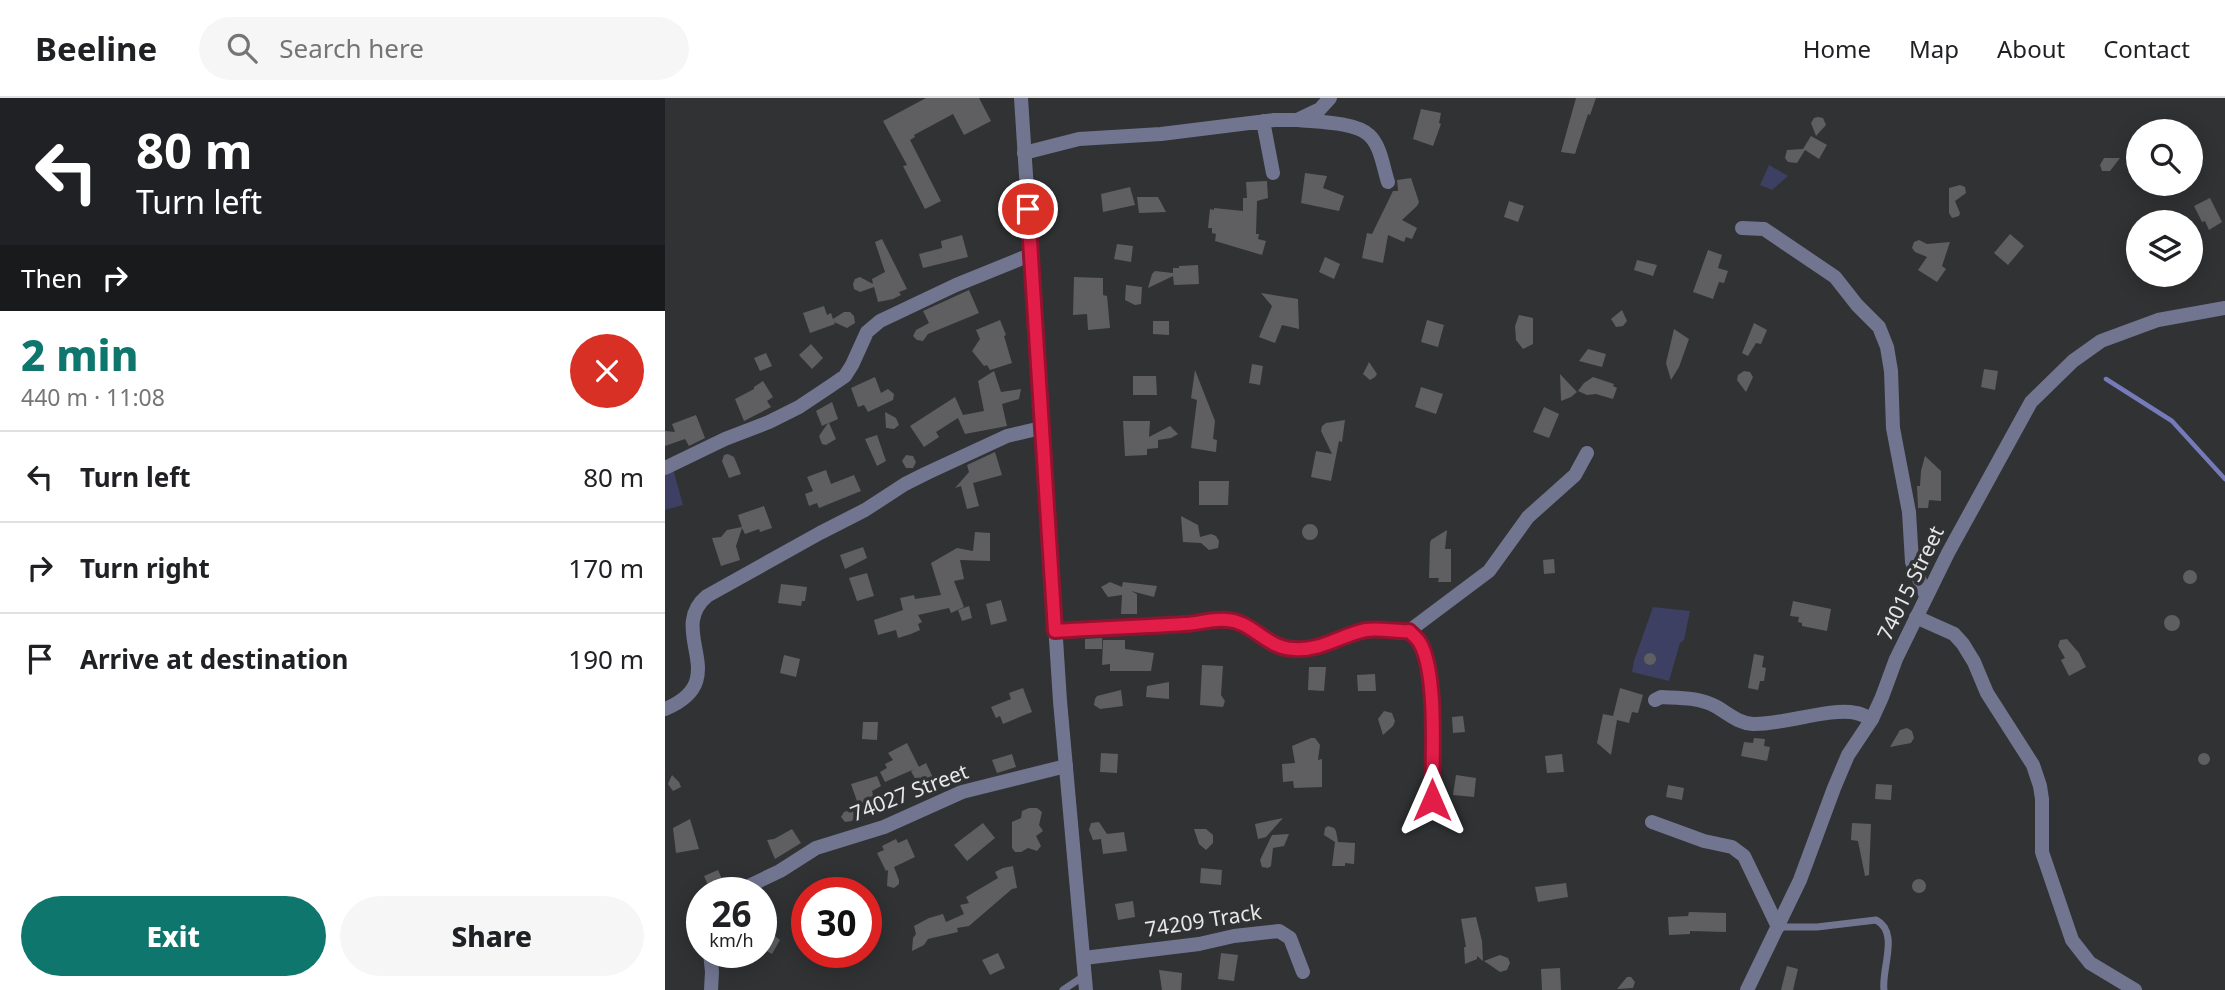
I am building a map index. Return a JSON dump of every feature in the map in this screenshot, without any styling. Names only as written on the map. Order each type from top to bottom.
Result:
[{"type":"street","points":[[1021,98],[1055,631],[1086,983]]},
{"type":"street","points":[[1297,120],[1320,109],[1330,98]]},
{"type":"street","points":[[1024,153],[1079,139],[1161,134],[1263,121],[1297,120],[1361,129],[1369,135],[1378,150],[1388,182]]},
{"type":"street","points":[[1263,121],[1273,173]]},
{"type":"street","points":[[1742,228],[1764,229],[1835,277],[1879,327],[1887,347],[1891,371],[1893,428],[1909,512],[1912,562],[1926,596]]},
{"type":"street","points":[[665,468],[725,439],[769,422],[832,385],[845,376],[867,332],[880,321],[956,285],[1030,255]]},
{"type":"street","name":"74015 Street","points":[[1747,990],[1812,853],[1848,755],[1872,719],[1926,596],[2031,402],[2086,350],[2101,341],[2158,320],[2225,308]]},
{"type":"street","points":[[665,709],[683,700],[695,687],[697,668],[692,623],[698,604],[707,596],[865,510],[905,484],[1007,436],[1041,428]]},
{"type":"street","points":[[1055,631],[1227,620],[1250,628],[1280,648],[1297,649],[1315,648],[1350,634],[1376,629],[1409,631],[1489,571],[1528,517],[1575,475],[1587,453]]},
{"type":"street","points":[[1916,617],[1954,634],[1963,644],[1987,692],[2033,765],[2042,799],[2042,852],[2072,940],[2090,963],[2135,990]]},
{"type":"street","points":[[1409,631],[1420,642],[1428,666],[1432,726],[1432,800]]},
{"type":"street","points":[[1655,700],[1661,697],[1699,700],[1714,705],[1739,722],[1756,724],[1854,712],[1872,719]]},
{"type":"street","name":"74027 Street","points":[[767,877],[816,848],[884,827],[963,792],[1025,774],[1066,766]]},
{"type":"street","points":[[1652,822],[1704,841],[1732,847],[1744,856],[1778,927]]},
{"type":"street","name":"74209 Track","points":[[1084,958],[1199,944],[1279,930],[1290,938],[1303,972]]},
{"type":"street","points":[[711,990],[712,968]]},
{"type":"lane","points":[[1778,927],[1817,927],[1876,920],[1882,923],[1887,929],[1888,938],[1884,990]]},
{"type":"lane","points":[[1063,990],[1086,983]]},
{"type":"shaded area","points":[[1769,165],[1788,176],[1772,190],[1760,185]]},
{"type":"shaded area","points":[[673,469],[683,505],[665,510],[665,473]]},
{"type":"shaded area","points":[[1653,607],[1690,611],[1684,640],[1680,643],[1669,681],[1632,672]]},
{"type":"building","points":[[926,98],[979,98],[991,121],[964,135],[953,114],[914,135],[910,140],[941,201],[925,209],[903,166],[907,165],[883,121]]},
{"type":"building","points":[[1576,98],[1596,98],[1575,154],[1561,152]]},
{"type":"building","points":[[1421,109],[1441,113],[1441,124],[1433,146],[1413,139]]},
{"type":"building","points":[[1818,117],[1823,118],[1826,125],[1816,136],[1811,123]]},
{"type":"building","points":[[1811,136],[1827,145],[1819,159],[1805,150],[1797,163],[1788,162],[1785,158],[1787,150],[1803,149]]},
{"type":"building","points":[[2104,158],[2120,158],[2110,171],[2102,171],[2100,165]]},
{"type":"building","points":[[1305,173],[1327,176],[1323,188],[1344,196],[1339,211],[1301,203]]},
{"type":"building","points":[[1411,178],[1419,202],[1402,220],[1417,228],[1412,239],[1406,237],[1404,242],[1388,235],[1383,263],[1362,258],[1367,233],[1372,234],[1393,191],[1398,191],[1397,180]]},
{"type":"building","points":[[1267,181],[1268,198],[1257,201],[1256,234],[1259,234],[1258,239],[1266,241],[1262,255],[1215,241],[1216,234],[1212,233],[1212,228],[1208,228],[1210,209],[1243,211],[1243,198],[1247,198],[1246,182]]},
{"type":"building","points":[[1960,185],[1965,187],[1966,193],[1955,201],[1960,213],[1952,218],[1949,213],[1949,188]]},
{"type":"building","points":[[1130,187],[1135,205],[1103,212],[1101,194]]},
{"type":"building","points":[[1137,197],[1158,197],[1166,212],[1139,213]]},
{"type":"building","points":[[2210,198],[2222,222],[2209,230],[2203,222],[2203,210],[2196,210],[2194,206]]},
{"type":"building","points":[[1509,201],[1524,206],[1518,222],[1504,217]]},
{"type":"building","points":[[2010,234],[2024,246],[2008,265],[1994,253]]},
{"type":"building","points":[[962,235],[968,257],[923,268],[919,254],[942,248],[941,241]]},
{"type":"building","points":[[882,239],[907,289],[899,292],[901,295],[893,299],[878,302],[874,287],[860,292],[854,289],[853,284],[855,279],[860,277],[873,284],[872,279],[885,272],[875,242]]},
{"type":"building","points":[[1919,240],[1927,244],[1950,242],[1942,266],[1946,269],[1937,282],[1918,270],[1927,257],[1912,248],[1914,242]]},
{"type":"building","points":[[1117,244],[1133,246],[1131,262],[1114,259]]},
{"type":"building","points":[[1708,250],[1722,255],[1718,268],[1728,271],[1724,283],[1719,282],[1713,299],[1693,292]]},
{"type":"building","points":[[1325,257],[1340,264],[1334,279],[1319,272]]},
{"type":"building","points":[[1637,260],[1657,265],[1653,276],[1634,270]]},
{"type":"building","points":[[1198,265],[1199,284],[1174,285],[1173,276],[1148,288],[1155,271],[1173,273],[1173,268],[1179,266]]},
{"type":"building","points":[[1074,277],[1103,278],[1103,295],[1107,296],[1110,328],[1088,330],[1087,314],[1073,315]]},
{"type":"building","points":[[1126,285],[1142,287],[1141,304],[1135,305],[1125,300]]},
{"type":"building","points":[[969,290],[979,313],[928,334],[923,341],[913,336],[916,330],[929,323],[923,311]]},
{"type":"building","points":[[1261,293],[1298,299],[1299,329],[1282,325],[1275,343],[1259,337],[1272,306]]},
{"type":"building","points":[[824,306],[827,315],[831,313],[833,319],[844,312],[850,312],[855,323],[847,328],[834,322],[835,324],[810,333],[803,313]]},
{"type":"building","points":[[1622,310],[1627,321],[1623,326],[1616,327],[1611,319]]},
{"type":"building","points":[[1519,315],[1533,318],[1533,344],[1523,349],[1516,340],[1515,326]]},
{"type":"building","points":[[1000,320],[1012,363],[990,370],[972,351],[980,339],[976,330]]},
{"type":"building","points":[[1427,320],[1444,325],[1438,347],[1421,342]]},
{"type":"building","points":[[1153,321],[1169,321],[1169,335],[1153,334]]},
{"type":"building","points":[[1754,323],[1767,330],[1761,344],[1756,343],[1748,356],[1742,353]]},
{"type":"building","points":[[1674,329],[1689,339],[1671,380],[1666,363]]},
{"type":"building","points":[[811,344],[823,358],[812,369],[799,355]]},
{"type":"building","points":[[1588,349],[1606,354],[1602,367],[1579,361]]},
{"type":"building","points":[[766,353],[772,366],[760,371],[754,358]]},
{"type":"building","points":[[1369,362],[1377,374],[1370,380],[1363,374]]},
{"type":"building","points":[[1252,364],[1263,366],[1260,385],[1249,383]]},
{"type":"building","points":[[1984,369],[1998,371],[1995,390],[1981,387]]},
{"type":"building","points":[[1195,370],[1215,421],[1213,439],[1217,440],[1216,452],[1191,448],[1197,400],[1191,398]]},
{"type":"building","points":[[994,371],[1001,392],[1021,389],[1019,399],[1002,404],[1007,426],[965,434],[958,418],[936,432],[939,437],[924,447],[910,426],[955,397],[963,415],[984,411],[978,381]]},
{"type":"building","points":[[1744,371],[1750,372],[1753,377],[1746,392],[1737,380],[1738,375]]},
{"type":"building","points":[[1560,374],[1577,392],[1561,401]]},
{"type":"building","points":[[1133,376],[1156,376],[1157,395],[1133,395]]},
{"type":"building","points":[[875,377],[881,393],[888,389],[894,394],[893,400],[868,412],[864,405],[858,407],[851,388]]},
{"type":"building","points":[[1593,377],[1614,384],[1617,388],[1613,399],[1578,391]]},
{"type":"building","points":[[763,381],[773,397],[767,401],[771,407],[744,421],[735,399]]},
{"type":"building","points":[[1421,387],[1443,394],[1436,414],[1415,407]]},
{"type":"building","points":[[832,402],[838,419],[829,423],[836,439],[826,445],[822,444],[819,436],[828,423],[822,426],[816,411]]},
{"type":"building","points":[[1544,407],[1559,414],[1549,438],[1533,432]]},
{"type":"building","points":[[885,412],[896,418],[899,425],[894,429],[886,428]]},
{"type":"building","points":[[696,415],[705,438],[689,446],[685,439],[665,446],[665,431],[675,432],[672,424]]},
{"type":"building","points":[[1345,420],[1331,481],[1311,477],[1316,451],[1332,454],[1321,431],[1322,426]]},
{"type":"building","points":[[1123,421],[1150,421],[1149,437],[1170,426],[1178,434],[1158,440],[1158,448],[1147,449],[1147,455],[1125,456]]},
{"type":"building","points":[[877,435],[886,461],[877,466],[865,439]]},
{"type":"building","points":[[995,452],[1002,475],[973,483],[979,506],[967,509],[961,486],[955,488],[969,472],[967,465]]},
{"type":"building","points":[[724,455],[734,457],[741,474],[729,478],[722,461]]},
{"type":"building","points":[[906,455],[913,456],[916,462],[913,468],[906,468],[902,461]]},
{"type":"building","points":[[1925,456],[1941,471],[1941,501],[1929,500],[1928,508],[1918,508],[1917,486],[1920,486]]},
{"type":"building","points":[[826,470],[831,484],[854,475],[861,491],[819,508],[817,503],[809,506],[805,494],[813,491],[807,477]]},
{"type":"building","points":[[1199,481],[1229,481],[1228,505],[1199,505]]},
{"type":"building","points":[[764,506],[772,528],[745,534],[742,528],[736,546],[740,560],[721,566],[712,538],[721,537],[727,530],[742,527],[738,515]]},
{"type":"building","points":[[1181,516],[1198,525],[1200,537],[1211,534],[1216,536],[1219,541],[1218,548],[1209,550],[1201,543],[1183,542]]},
{"type":"building","points":[[1310,524],[1318,532],[1310,540],[1302,532]]},
{"type":"building","points":[[1447,530],[1445,549],[1451,549],[1451,582],[1438,582],[1439,578],[1429,578],[1430,543]]},
{"type":"building","points":[[975,532],[990,533],[990,561],[960,560],[964,579],[954,581],[964,607],[951,613],[949,608],[918,615],[922,622],[918,624],[920,630],[911,634],[898,638],[896,630],[878,635],[874,620],[903,610],[900,598],[941,595],[931,563],[957,548],[973,551]]},
{"type":"building","points":[[863,547],[867,558],[845,569],[840,555]]},
{"type":"building","points":[[1554,559],[1555,573],[1544,574],[1543,560]]},
{"type":"building","points":[[2187,570],[2193,570],[2197,577],[2193,584],[2187,584],[2183,580],[2183,574]]},
{"type":"building","points":[[867,573],[874,596],[857,601],[849,578]]},
{"type":"building","points":[[1110,582],[1122,587],[1123,582],[1157,586],[1154,597],[1131,591],[1137,594],[1137,614],[1121,614],[1122,595],[1108,597],[1101,587]]},
{"type":"building","points":[[781,584],[807,587],[805,601],[802,601],[801,606],[778,603]]},
{"type":"building","points":[[1001,600],[1007,621],[991,625],[986,604]]},
{"type":"building","points":[[1793,601],[1831,609],[1827,631],[1802,626],[1802,623],[1798,622],[1799,617],[1790,616]]},
{"type":"building","points":[[969,606],[972,618],[962,621],[958,610]]},
{"type":"building","points":[[2169,615],[2175,615],[2180,623],[2178,629],[2169,631],[2164,626],[2164,620]]},
{"type":"building","points":[[1102,638],[1102,649],[1085,649],[1085,639]]},
{"type":"building","points":[[2067,639],[2086,667],[2069,676],[2061,660],[2065,658],[2058,646],[2060,640]]},
{"type":"building","points":[[1103,640],[1125,640],[1125,649],[1154,653],[1151,671],[1110,671],[1110,664],[1102,665]]},
{"type":"building","points":[[1650,653],[1656,659],[1650,665],[1644,659]]},
{"type":"building","points":[[1754,654],[1764,656],[1762,667],[1766,668],[1764,681],[1760,681],[1758,690],[1748,688]]},
{"type":"building","points":[[784,655],[800,659],[796,677],[780,673]]},
{"type":"building","points":[[1202,665],[1223,666],[1223,707],[1200,705]]},
{"type":"building","points":[[1309,667],[1326,667],[1324,691],[1308,690]]},
{"type":"building","points":[[1375,674],[1376,691],[1358,691],[1357,675]]},
{"type":"building","points":[[1169,682],[1169,699],[1146,697],[1147,686]]},
{"type":"building","points":[[1023,688],[1032,712],[1003,724],[1000,716],[996,718],[991,707],[1011,699],[1009,693]]},
{"type":"building","points":[[1620,688],[1643,695],[1638,713],[1632,712],[1629,723],[1617,720],[1611,755],[1597,743],[1603,714],[1613,716]]},
{"type":"building","points":[[1121,690],[1123,706],[1100,709],[1094,705],[1097,696]]},
{"type":"building","points":[[1384,711],[1392,713],[1395,721],[1383,735],[1378,719]]},
{"type":"building","points":[[1463,716],[1465,732],[1453,733],[1452,717]]},
{"type":"building","points":[[863,722],[878,722],[877,740],[862,739]]},
{"type":"building","points":[[1907,728],[1912,731],[1914,738],[1911,743],[1890,747],[1900,730]]},
{"type":"building","points":[[1315,738],[1320,745],[1318,760],[1322,759],[1322,787],[1294,788],[1293,781],[1283,782],[1282,764],[1295,763],[1292,746]]},
{"type":"building","points":[[1754,738],[1765,739],[1764,746],[1770,747],[1767,761],[1741,756],[1744,742],[1753,743]]},
{"type":"building","points":[[907,743],[919,767],[885,782],[880,772],[887,768],[885,764],[893,760],[888,753]]},
{"type":"building","points":[[1101,753],[1118,754],[1117,773],[1100,772]]},
{"type":"building","points":[[1012,754],[1016,767],[997,773],[992,760]]},
{"type":"building","points":[[1562,754],[1564,772],[1547,773],[1545,756]]},
{"type":"building","points":[[2199,754],[2209,754],[2209,764],[2199,764]]},
{"type":"building","points":[[926,763],[937,786],[923,794],[911,771]]},
{"type":"building","points":[[672,775],[681,787],[673,791],[668,784]]},
{"type":"building","points":[[1456,775],[1476,778],[1474,797],[1453,795]]},
{"type":"building","points":[[877,776],[881,786],[872,791],[874,799],[858,804],[851,784]]},
{"type":"building","points":[[1876,784],[1892,785],[1891,800],[1875,799]]},
{"type":"building","points":[[1668,785],[1684,788],[1682,800],[1666,797]]},
{"type":"building","points":[[1037,808],[1042,812],[1039,825],[1043,831],[1036,836],[1041,846],[1037,851],[1028,848],[1015,852],[1012,848],[1012,822],[1021,818],[1022,811]]},
{"type":"building","points":[[853,809],[854,818],[845,822],[841,817],[844,812]]},
{"type":"building","points":[[1283,818],[1266,837],[1258,839],[1255,824]]},
{"type":"building","points":[[690,819],[699,849],[676,853],[673,828]]},
{"type":"building","points":[[1099,822],[1107,834],[1124,832],[1127,851],[1103,854],[1101,839],[1093,840],[1089,830],[1091,823]]},
{"type":"building","points":[[983,823],[995,838],[967,861],[954,845]]},
{"type":"building","points":[[1852,823],[1871,824],[1869,875],[1865,876],[1858,841],[1851,840]]},
{"type":"building","points":[[1328,826],[1336,831],[1338,842],[1355,843],[1354,864],[1332,866],[1335,842],[1324,835]]},
{"type":"building","points":[[792,829],[801,843],[775,859],[767,840]]},
{"type":"building","points":[[1194,829],[1206,829],[1213,835],[1213,843],[1206,850],[1199,844]]},
{"type":"building","points":[[1289,834],[1284,846],[1273,848],[1271,866],[1262,867],[1260,860],[1272,835]]},
{"type":"building","points":[[896,839],[898,843],[907,839],[915,857],[894,867],[899,884],[894,888],[887,886],[888,870],[886,871],[877,853],[884,850],[882,846]]},
{"type":"building","points":[[1013,866],[1017,888],[1012,889],[969,926],[957,928],[958,932],[928,939],[924,945],[912,951],[916,934],[914,926],[943,914],[946,922],[964,914],[960,905],[969,903],[966,897],[998,878],[995,872]]},
{"type":"building","points":[[1201,868],[1222,870],[1221,885],[1200,883]]},
{"type":"building","points":[[718,870],[721,877],[704,877]]},
{"type":"building","points":[[1919,879],[1924,881],[1924,891],[1919,893],[1914,891],[1912,886],[1914,881]]},
{"type":"building","points":[[1566,883],[1568,897],[1538,902],[1535,887]]},
{"type":"building","points":[[1133,901],[1135,917],[1118,920],[1115,904]]},
{"type":"building","points":[[1689,912],[1726,913],[1726,932],[1690,931],[1690,934],[1669,935],[1668,917],[1688,916]]},
{"type":"building","points":[[1476,917],[1482,941],[1483,961],[1477,956],[1477,959],[1465,964],[1466,947],[1461,919]]},
{"type":"building","points":[[998,953],[1005,968],[990,975],[982,960]]},
{"type":"building","points":[[1221,953],[1238,955],[1234,981],[1218,979]]},
{"type":"building","points":[[1500,955],[1508,958],[1510,963],[1507,970],[1500,972],[1484,961]]},
{"type":"building","points":[[1787,966],[1798,969],[1793,990],[1781,990]]},
{"type":"building","points":[[1560,968],[1561,990],[1542,990],[1541,969]]},
{"type":"building","points":[[1159,970],[1182,973],[1181,990],[1162,990]]},
{"type":"building","points":[[1627,977],[1631,977],[1635,982],[1633,988],[1617,989]]},
{"type":"waterway","points":[[2106,379],[2172,421],[2225,479]]},
{"type":"route","points":[[1028,209],[1055,631],[1227,620],[1250,628],[1280,648],[1297,649],[1315,648],[1350,634],[1376,629],[1409,631],[1420,642],[1428,666],[1432,726],[1432,800]]}]
